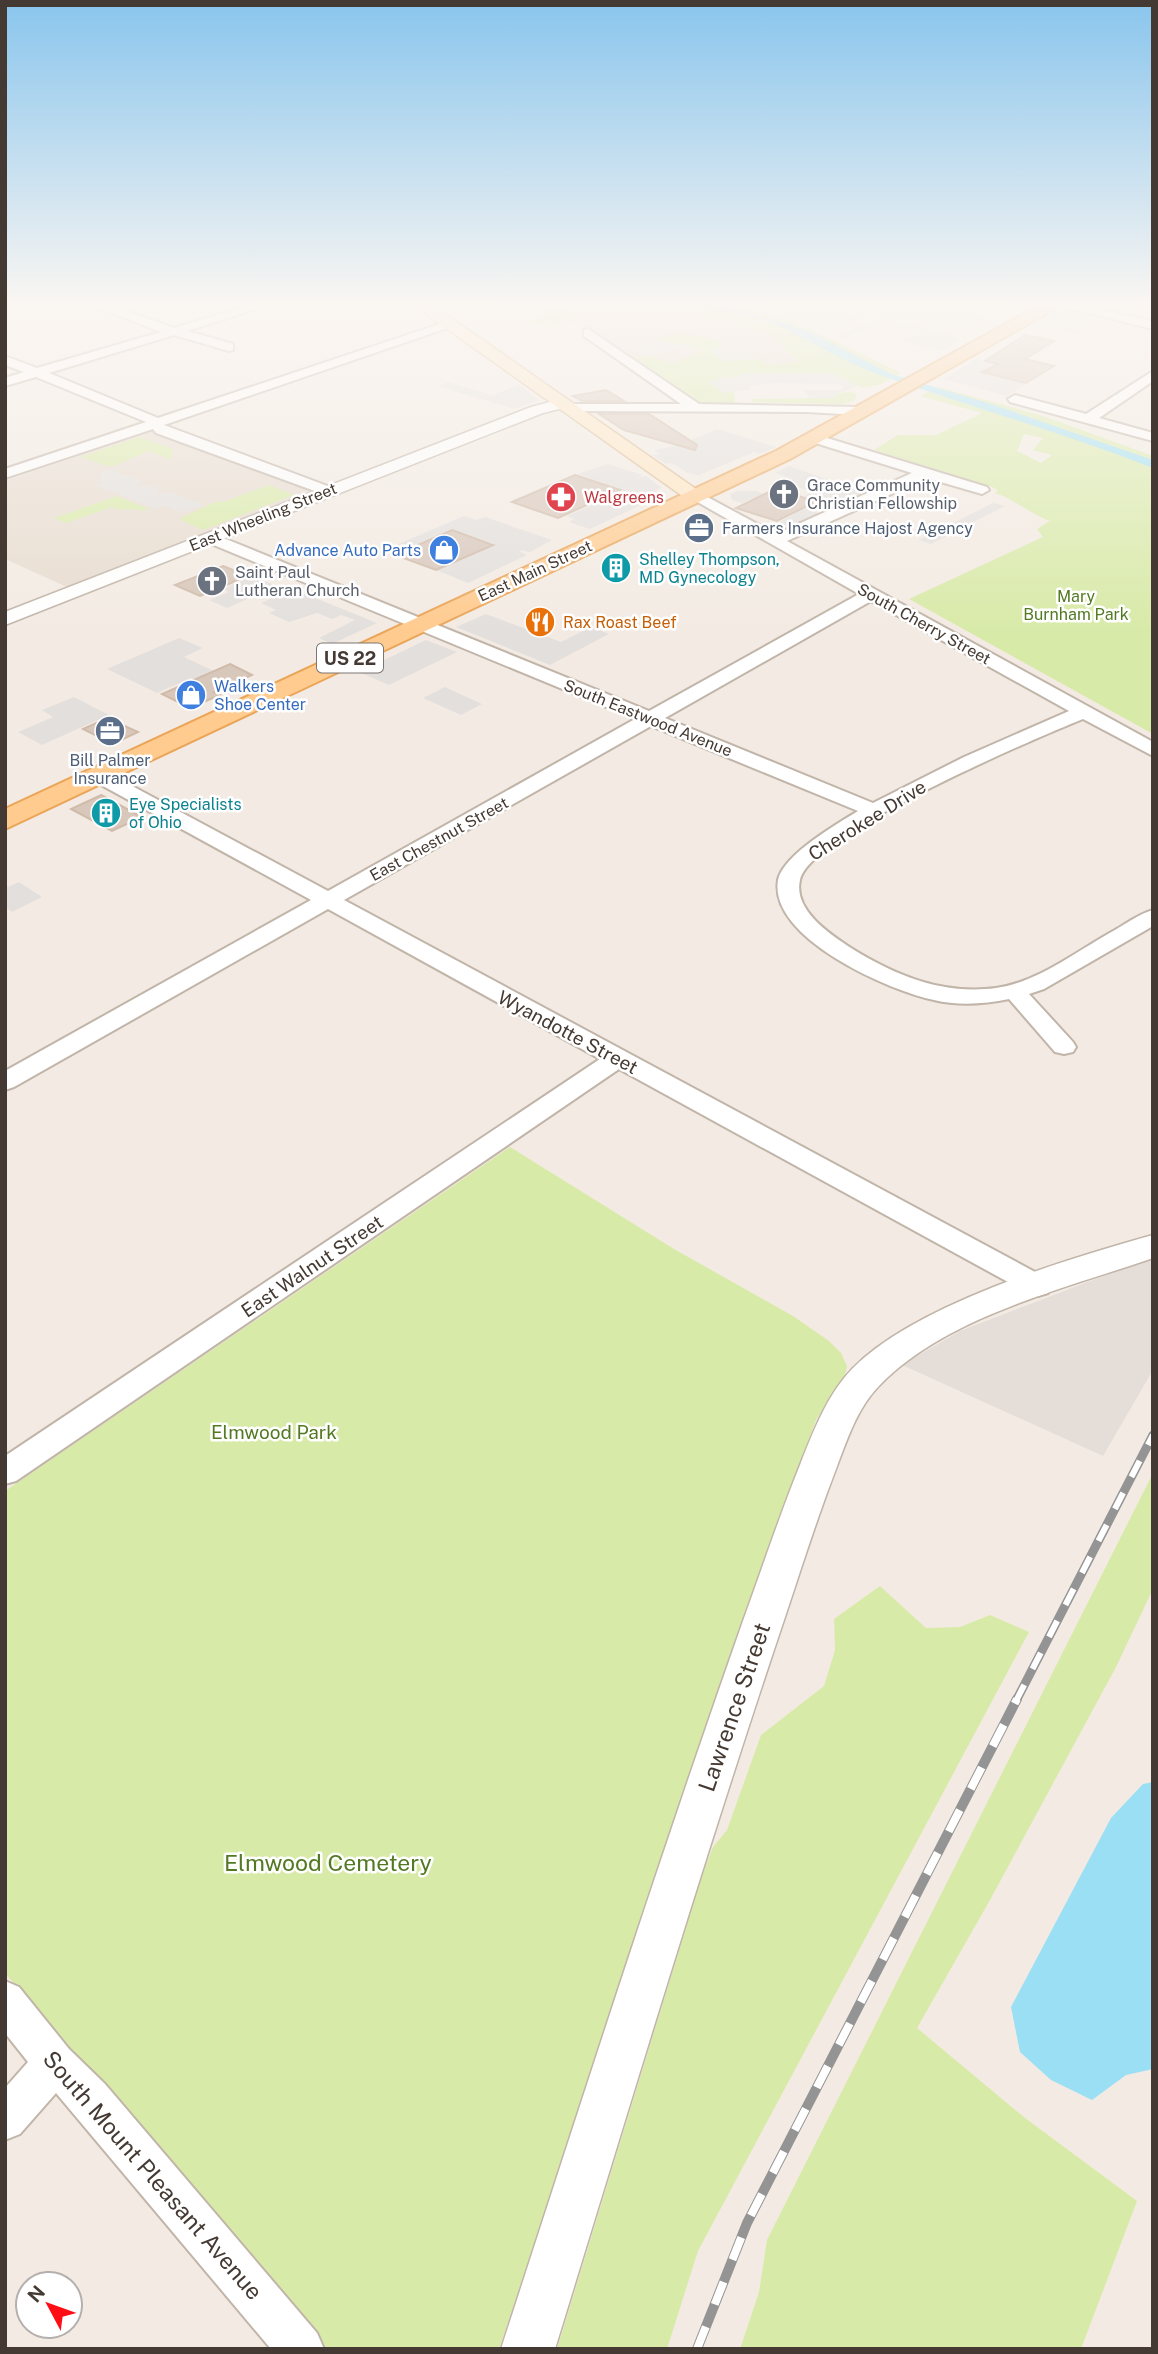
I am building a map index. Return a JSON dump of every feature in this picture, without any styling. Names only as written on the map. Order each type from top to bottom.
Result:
[{"type":"main road","points":[[576,414],[695,496]]},
{"type":"main road","name":"East Main Street","points":[[5,820],[695,496],[814,438],[855,414]]},
{"type":"street","points":[[138,414],[151,419],[159,429],[328,491]]},
{"type":"street","points":[[5,474],[185,414]]},
{"type":"street","name":"East Wheeling Street","points":[[5,619],[527,414]]},
{"type":"street","points":[[1066,414],[1153,437]]},
{"type":"street","points":[[1087,420],[1096,414]]},
{"type":"street","points":[[814,438],[982,490]]},
{"type":"street","points":[[5,461],[24,468]]},
{"type":"street","points":[[774,541],[925,473]]},
{"type":"street","name":"South Cherry Street","points":[[695,496],[1153,750]]},
{"type":"street","points":[[210,538],[421,625]]},
{"type":"street","name":"East Chestnut Street","points":[[5,1082],[652,720],[871,594]]},
{"type":"street","name":"South Eastwood Avenue","points":[[421,625],[875,811]]},
{"type":"street","name":"Cherokee Drive","points":[[1083,712],[993,750],[875,811],[828,840],[797,864],[790,877],[788,898],[797,915],[815,932],[872,969],[905,985],[937,994],[961,996],[991,996],[1015,992],[1035,984],[1153,917]]},
{"type":"street","name":"Wyandotte Street","points":[[99,776],[1038,1286]]},
{"type":"street","points":[[1015,992],[1064,1047]]},
{"type":"street","name":"East Walnut Street","points":[[5,1472],[618,1058]]},
{"type":"street","name":"Lawrence Street","points":[[528,2349],[702,1800],[806,1496],[831,1435],[863,1380],[876,1367],[915,1340],[964,1315],[1153,1246]]},
{"type":"street","name":"South Mount Pleasant Avenue","points":[[5,2001],[301,2349]]},
{"type":"street","points":[[5,2119],[55,2063]]},
{"type":"shaded area","points":[[717,429],[776,447],[760,454],[754,452],[699,475],[688,473],[672,463],[666,464],[652,455],[660,454],[654,450],[680,445]]},
{"type":"shaded area","points":[[154,431],[312,491],[67,587],[5,559],[5,481]]},
{"type":"shaded area","points":[[608,464],[642,475],[637,478],[646,476],[662,488],[654,491],[664,494],[590,529],[569,522],[574,519],[567,516],[623,491],[578,474]]},
{"type":"shaded area","points":[[789,466],[869,494],[834,507],[803,497],[812,492],[786,483],[793,479],[775,473]]},
{"type":"shaded area","points":[[110,469],[141,481],[135,484],[159,488],[159,495],[169,492],[204,505],[181,513],[166,506],[156,509],[96,485],[104,482],[100,480],[102,472]]},
{"type":"shaded area","points":[[737,491],[756,491],[824,515],[794,528],[778,523],[794,514],[750,499],[742,503],[732,500],[730,494]]},
{"type":"shaded area","points":[[993,503],[1005,506],[931,544],[919,540]]},
{"type":"shaded area","points":[[464,516],[476,520],[485,517],[552,540],[530,552],[521,550],[520,552],[527,555],[468,583],[436,570],[494,544],[452,529],[398,552],[389,548]]},
{"type":"shaded area","points":[[252,576],[277,586],[227,608],[209,600],[229,592],[223,589]]},
{"type":"shaded area","points":[[293,589],[377,623],[332,644],[319,638],[355,620],[341,615],[332,619],[317,613],[289,622],[269,613],[276,610],[261,603]]},
{"type":"shaded area","points":[[486,614],[561,642],[591,627],[609,634],[550,665],[456,627]]},
{"type":"shaded area","points":[[179,638],[203,648],[184,657],[235,681],[216,690],[191,678],[157,693],[107,669]]},
{"type":"shaded area","points":[[426,640],[457,652],[389,685],[359,672]]},
{"type":"shaded area","points":[[445,687],[482,704],[461,715],[423,698]]},
{"type":"shaded area","points":[[74,697],[109,715],[42,745],[18,732],[53,717],[42,710]]},
{"type":"shaded area","points":[[19,882],[42,897],[12,912],[5,907],[5,888]]},
{"type":"shaded area","points":[[1153,1257],[1153,1370],[1103,1456],[902,1365],[960,1331]]},
{"type":"green space","name":"Mary Burnham Park","points":[[980,414],[1035,414],[1153,456],[1153,734],[909,599],[1043,537],[1037,529],[1050,521],[995,493],[998,490],[992,487],[874,450],[898,435],[936,435]],"holes":[[[1024,434],[1043,438],[1033,450],[1052,455],[1041,463],[1017,451]]]},
{"type":"green space","points":[[139,437],[175,450],[172,452],[172,460],[149,451],[111,467],[80,457]]},
{"type":"green space","points":[[269,485],[294,495],[203,530],[179,519],[215,502],[223,502]]},
{"type":"green space","points":[[117,496],[149,509],[142,511],[112,507],[66,523],[54,518]]},
{"type":"green space","name":"Elmwood Cemetery","points":[[510,1147],[674,1249],[793,1316],[829,1341],[841,1353],[847,1366],[845,1375],[816,1420],[784,1509],[499,2349],[324,2349],[5,1973],[5,1491]]},
{"type":"green space","points":[[1153,1473],[1153,1589],[1116,1667],[990,1900],[917,2028],[1025,2118],[1137,2201],[1081,2349],[740,2349],[759,2292],[767,2240]]},
{"type":"green space","points":[[880,1586],[926,1628],[960,1627],[990,1615],[1029,1632],[698,2251],[667,2349],[557,2349],[702,1875],[713,1847],[727,1830],[761,1735],[824,1686],[835,1650],[834,1619]]},
{"type":"water","points":[[996,414],[1019,414],[1153,460],[1153,468]]},
{"type":"water","points":[[1153,1782],[1153,2069],[1126,2075],[1092,2100],[1051,2080],[1020,2052],[1011,2007],[1111,1818],[1143,1784]]},
{"type":"building","points":[[599,414],[649,414],[697,445],[695,450],[624,430]]},
{"type":"building","name":"Walgreens","points":[[575,475],[620,490],[558,518],[512,502]]},
{"type":"building","points":[[777,488],[815,502],[777,521],[736,508]]},
{"type":"building","name":"Advance Auto Parts","points":[[452,530],[493,545],[436,570],[395,555]]},
{"type":"building","name":"Saint Paul Lutheran Church","points":[[223,566],[248,576],[200,596],[175,585]]},
{"type":"building","points":[[230,664],[252,675],[214,692],[220,695],[190,708],[162,694]]},
{"type":"building","name":"Bill Palmer Insurance","points":[[107,718],[138,732],[113,744],[83,729]]},
{"type":"building","name":"Eye Specialists of Ohio","points":[[101,795],[142,817],[112,831],[71,809]]},
{"type":"railway","points":[[1016,1701],[1153,1435]]},
{"type":"railway","points":[[697,2349],[747,2223],[1017,1699]]},
{"type":"place","name":"Grace Community Christian Fellowship","points":[[784,494]]},
{"type":"place","name":"Walgreens","points":[[561,497]]},
{"type":"place","name":"Farmers Insurance Hajost Agency","points":[[699,528]]},
{"type":"place","name":"Advance Auto Parts","points":[[444,550]]},
{"type":"place","name":"Shelley Thompson, MD Gynecology","points":[[616,568]]},
{"type":"place","name":"Saint Paul Lutheran Church","points":[[212,581]]},
{"type":"place","name":"Rax Roast Beef","points":[[540,622]]},
{"type":"place","name":"Walkers Shoe Center","points":[[191,695]]},
{"type":"place","name":"Bill Palmer Insurance","points":[[110,731]]},
{"type":"place","name":"Eye Specialists of Ohio","points":[[106,813]]},
{"type":"park label","name":"Elmwood Park","points":[[274,1432]]}]
